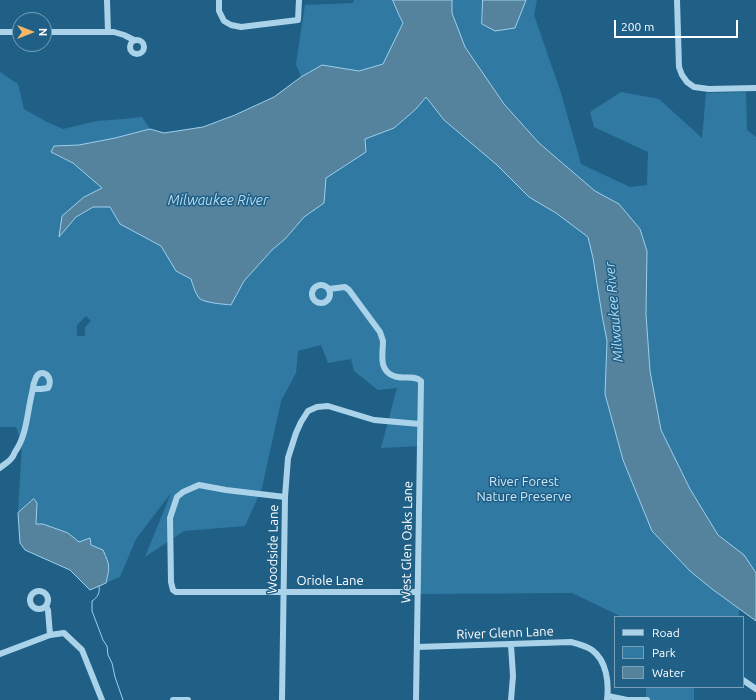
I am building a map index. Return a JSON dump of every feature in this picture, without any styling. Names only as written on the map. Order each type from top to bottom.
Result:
[{"type":"street","points":[[107,0],[108,32]]},
{"type":"street","points":[[219,0],[219,11],[224,21],[231,25],[241,27],[298,20],[299,0]]},
{"type":"street","points":[[677,0],[679,67],[682,76],[687,82],[694,87],[709,89],[756,88]]},
{"type":"street","points":[[0,32],[12,32]]},
{"type":"street","points":[[52,32],[108,32],[124,35],[134,40]]},
{"type":"street","name":"West Glen Oaks Lane","points":[[329,289],[345,287],[349,290],[380,332],[383,340],[381,357],[383,366],[388,372],[393,376],[400,378],[418,378],[421,381],[416,700]]},
{"type":"street","points":[[0,468],[10,460],[23,438],[33,389]]},
{"type":"street","name":"Woodside Lane","points":[[282,700],[284,497],[288,458],[301,422],[308,412],[316,407],[328,406],[374,420],[420,424]]},
{"type":"street","name":"Oriole Lane","points":[[284,497],[199,485],[183,492],[177,497],[170,518],[171,582],[173,590],[176,592],[417,592]]},
{"type":"street","points":[[46,606],[48,610],[50,635]]},
{"type":"street","points":[[0,654],[50,635],[64,633],[82,650],[102,700]]},
{"type":"street","name":"River Glenn Lane","points":[[417,647],[571,642],[592,650],[599,657],[608,677],[607,698]]},
{"type":"street","points":[[511,645],[513,676],[511,700]]},
{"type":"street","points":[[744,681],[756,690]]},
{"type":"street","points":[[607,698],[647,700]]},
{"type":"street","points":[[173,700],[188,700]]},
{"type":"green space","points":[[354,0],[393,0],[403,23],[383,64],[359,71],[322,65],[301,77],[296,64],[305,5],[353,3]]},
{"type":"green space","points":[[452,0],[483,0],[482,24],[515,28],[526,0],[537,0],[534,15],[561,93],[581,164],[630,187],[647,185],[648,152],[594,127],[590,112],[621,92],[659,99],[702,138],[706,93],[746,92],[747,130],[756,137],[756,573],[744,555],[718,535],[690,489],[661,430],[650,371],[646,314],[647,278],[619,204],[595,191],[539,143],[504,104],[465,47],[452,13]]},
{"type":"green space","name":"River Forest Nature Preserve","points":[[0,72],[18,84],[24,109],[63,129],[97,121],[142,117],[150,129],[79,145],[54,146],[51,152],[73,163],[102,188],[84,197],[59,236],[76,217],[93,207],[110,207],[120,224],[161,246],[176,271],[191,279],[194,289],[231,305],[244,281],[272,250],[285,239],[304,217],[324,203],[326,178],[366,152],[365,139],[394,128],[416,109],[426,97],[444,120],[497,165],[529,197],[556,213],[588,237],[607,341],[605,394],[623,460],[652,531],[690,571],[739,609],[739,616],[620,616],[572,593],[419,594],[421,446],[381,448],[397,388],[378,390],[354,371],[351,359],[328,363],[321,345],[298,351],[296,373],[281,401],[262,488],[245,526],[184,531],[145,557],[171,493],[136,539],[120,577],[106,583],[109,571],[68,533],[43,524],[36,524],[37,503],[34,499],[18,513],[22,444],[16,427],[0,427]],"holes":[[[86,316],[91,321],[85,327],[85,336],[77,336],[77,325]]]},
{"type":"green space","points":[[646,688],[694,688],[694,700],[646,700]]},
{"type":"water","name":"Milwaukee River","points":[[393,0],[452,0],[452,13],[465,47],[504,104],[539,143],[595,191],[619,204],[640,229],[647,251],[646,314],[650,371],[661,430],[690,489],[718,535],[744,555],[756,573],[756,621],[690,571],[652,531],[623,460],[605,394],[607,341],[588,237],[556,213],[529,197],[497,165],[444,120],[426,97],[416,109],[394,128],[365,139],[366,152],[326,178],[324,203],[304,217],[285,239],[272,250],[244,281],[231,305],[201,300],[195,291],[191,279],[176,271],[161,246],[120,224],[110,207],[93,207],[76,217],[59,237],[62,216],[84,197],[102,188],[73,163],[51,152],[54,146],[79,145],[150,129],[164,133],[203,127],[235,115],[274,97],[301,77],[322,65],[359,71],[383,64],[403,23]]},
{"type":"water","points":[[483,0],[526,0],[515,28],[495,31],[482,24]]},
{"type":"water","points":[[34,499],[37,503],[36,524],[43,524],[68,533],[79,542],[90,538],[91,545],[103,550],[109,566],[106,583],[90,590],[70,570],[25,550],[20,543],[18,513]]},
{"type":"waterway","points":[[99,586],[98,595],[92,601],[92,611],[103,640],[107,646],[108,655],[112,663],[123,700]]}]
